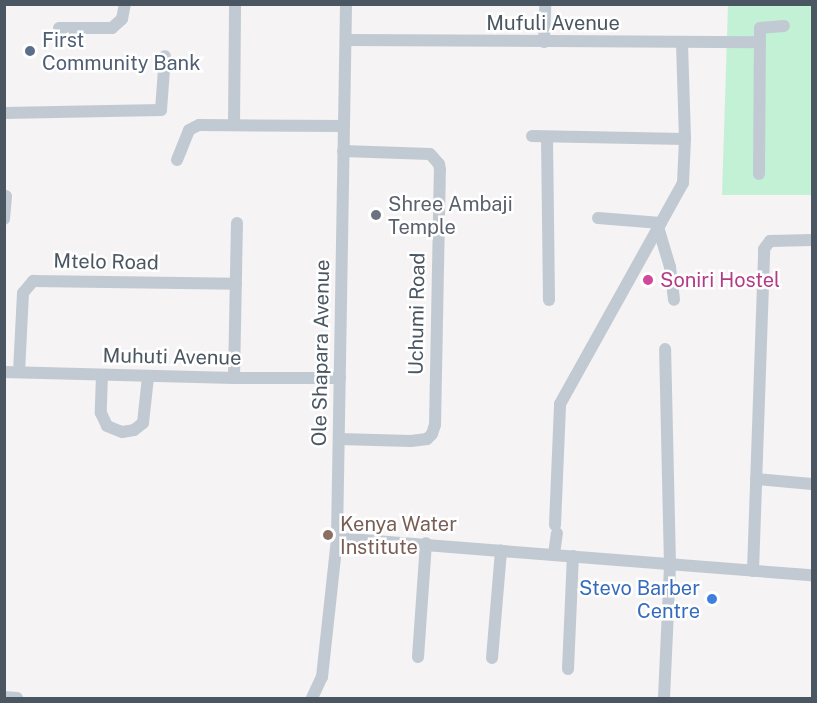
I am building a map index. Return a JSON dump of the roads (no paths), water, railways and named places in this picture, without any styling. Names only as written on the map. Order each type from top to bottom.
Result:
[{"type":"street","points":[[59,28],[112,28],[122,19],[125,4]]},
{"type":"street","points":[[234,125],[235,4]]},
{"type":"street","name":"Ole Shapara Avenue","points":[[312,699],[322,677],[337,538],[346,4]]},
{"type":"street","points":[[544,42],[545,4]]},
{"type":"street","points":[[759,174],[762,27],[784,26]]},
{"type":"street","name":"Mufuli Avenue","points":[[346,40],[760,42]]},
{"type":"street","points":[[554,554],[560,404],[683,183],[685,139],[682,43]]},
{"type":"street","points":[[4,113],[161,110],[165,56]]},
{"type":"street","points":[[177,160],[189,130],[194,127],[344,126]]},
{"type":"street","points":[[532,136],[685,139]]},
{"type":"street","points":[[547,137],[549,300]]},
{"type":"street","name":"Uchumi Road","points":[[339,439],[411,441],[427,439],[432,434],[435,425],[440,182],[439,164],[430,154],[344,151]]},
{"type":"street","points":[[4,219],[6,196]]},
{"type":"street","points":[[598,218],[659,225]]},
{"type":"street","points":[[234,378],[237,223]]},
{"type":"street","points":[[659,225],[670,267],[674,300]]},
{"type":"street","points":[[753,571],[765,245],[770,241],[813,240]]},
{"type":"street","name":"Mtelo Road","points":[[20,372],[23,293],[33,281],[236,284]]},
{"type":"street","points":[[664,699],[670,565],[665,349]]},
{"type":"street","name":"Muhuti Avenue","points":[[4,372],[234,378],[340,378]]},
{"type":"street","points":[[102,375],[101,413],[107,426],[122,432],[134,430],[143,423],[148,376]]},
{"type":"street","points":[[756,479],[813,484]]},
{"type":"street","points":[[337,538],[426,543],[670,565],[813,575]]},
{"type":"street","points":[[418,657],[426,543]]},
{"type":"street","points":[[492,658],[501,550]]},
{"type":"street","points":[[568,669],[573,556]]},
{"type":"street","points":[[4,697],[15,698]]},
{"type":"place","name":"First Community Bank","points":[[30,51]]},
{"type":"place","name":"Shree Ambaji Temple","points":[[376,215]]},
{"type":"place","name":"Soniri Hostel","points":[[648,280]]},
{"type":"place","name":"Kenya Water Institute","points":[[328,535]]},
{"type":"place","name":"Stevo Barber Centre","points":[[712,599]]}]
